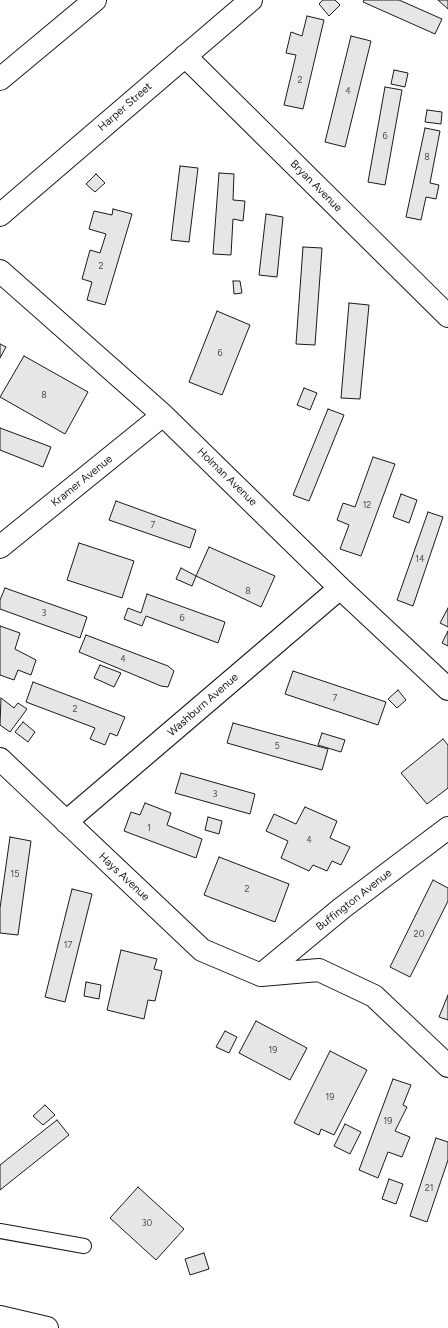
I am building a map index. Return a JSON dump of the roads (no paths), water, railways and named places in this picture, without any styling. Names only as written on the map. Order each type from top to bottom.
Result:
[{"type":"street","points":[[0,79],[95,0]]},
{"type":"street","name":"Harper Street","points":[[0,215],[251,0]]},
{"type":"street","name":"Bryan Avenue","points":[[185,56],[448,316]]},
{"type":"street","name":"Holman Avenue","points":[[0,271],[163,415],[340,588],[448,689]]},
{"type":"street","name":"Kramer Avenue","points":[[0,547],[163,415]]},
{"type":"street","name":"Washburn Avenue","points":[[66,822],[340,588]]},
{"type":"street","name":"Hays Avenue","points":[[0,759],[202,950],[261,975]]},
{"type":"street","name":"Buffington Avenue","points":[[261,975],[342,908],[448,828]]},
{"type":"street","points":[[261,975],[319,970],[374,996],[448,1066]]},
{"type":"street","points":[[0,1317],[47,1328]]},
{"type":"lane","points":[[0,1231],[84,1246]]}]
